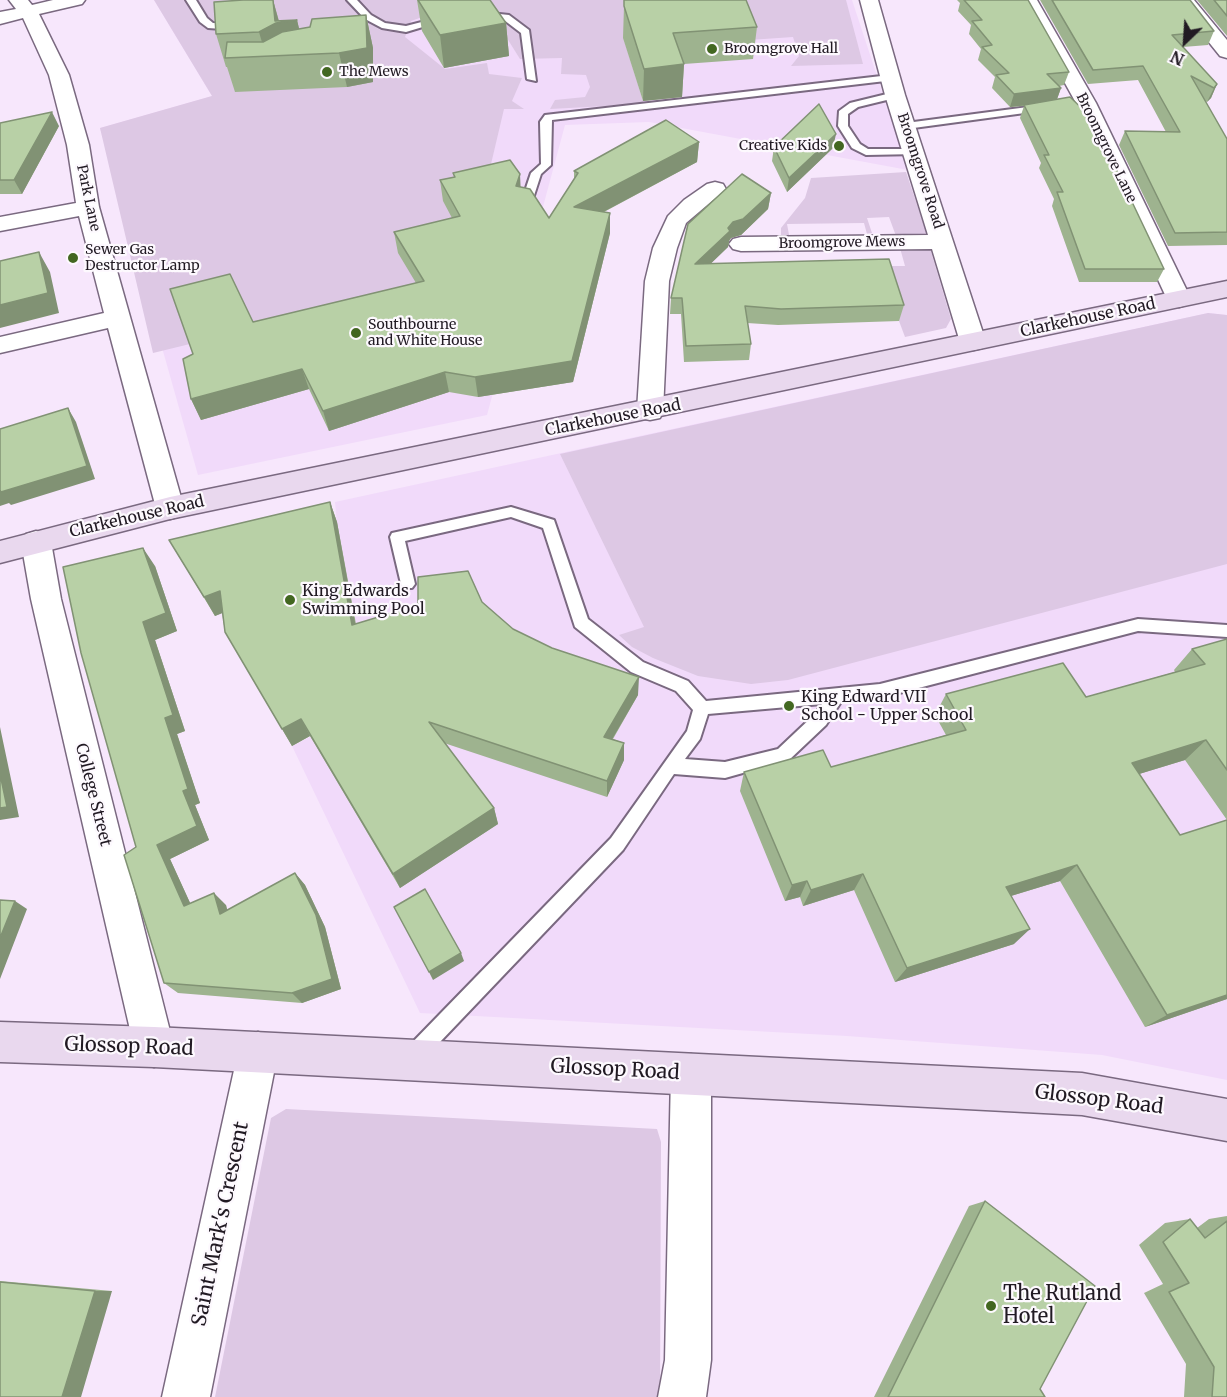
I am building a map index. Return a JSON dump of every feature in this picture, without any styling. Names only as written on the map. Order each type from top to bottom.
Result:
[{"type":"main road","name":"Clarkehouse Road","points":[[0,552],[170,508],[650,411],[1227,289]]},
{"type":"main road","name":"Glossop Road","points":[[0,1042],[154,1047],[1082,1094],[1227,1120]]},
{"type":"street","points":[[0,18],[24,6],[76,0]]},
{"type":"street","name":"Broomgrove Road","points":[[869,0],[893,86],[974,342]]},
{"type":"street","name":"Broomgrove Lane","points":[[1028,0],[1179,299]]},
{"type":"street","points":[[1184,0],[1227,52]]},
{"type":"street","name":"Park Lane","points":[[24,6],[59,75],[78,145],[88,207],[120,316],[170,508]]},
{"type":"street","points":[[650,411],[657,282],[665,248],[676,221],[692,205],[715,189]]},
{"type":"street","points":[[0,224],[88,207]]},
{"type":"street","name":"Broomgrove Mews","points":[[741,243],[943,242]]},
{"type":"street","points":[[0,345],[120,316]]},
{"type":"street","name":"College Street","points":[[36,542],[46,599],[154,1047]]},
{"type":"street","name":"Saint Mark's Crescent","points":[[186,1397],[258,1052]]},
{"type":"street","points":[[682,1397],[688,1360],[692,1074]]},
{"type":"lane","points":[[191,0],[203,20],[211,26],[252,27]]},
{"type":"lane","points":[[352,0],[368,17],[382,25],[406,29],[454,18]]},
{"type":"lane","points":[[473,14],[506,17],[526,32],[532,79]]},
{"type":"lane","points":[[893,86],[854,105],[843,113],[843,126],[856,146],[866,152],[915,152]]},
{"type":"lane","points":[[526,206],[536,173],[546,165],[545,122],[549,117],[893,86]]},
{"type":"lane","points":[[906,126],[1052,107]]},
{"type":"lane","points":[[407,584],[397,537],[511,512],[549,524],[580,623],[637,667],[682,686],[702,708]]},
{"type":"lane","points":[[702,708],[880,691],[1138,625],[1227,631]]},
{"type":"lane","points":[[671,766],[725,770],[783,755],[820,720],[837,694]]},
{"type":"lane","points":[[409,1060],[617,844],[694,734],[702,708]]},
{"type":"shaded area","points":[[154,0],[852,0],[908,170],[649,122],[565,125],[487,415],[198,475],[100,128],[212,96]]},
{"type":"shaded area","points":[[154,0],[627,0],[624,40],[644,104],[550,109],[555,100],[585,97],[590,87],[586,75],[561,74],[562,58],[520,59],[485,3],[448,8],[411,21],[405,37],[445,69],[487,63],[489,74],[522,78],[512,101],[524,109],[504,109],[487,181],[468,245],[448,335],[190,344],[153,353],[100,128],[212,96]]},
{"type":"shaded area","points":[[730,0],[846,0],[863,64],[791,66],[799,56],[793,37],[735,41]]},
{"type":"shaded area","points":[[906,172],[927,234],[896,236],[889,217],[867,218],[872,233],[867,234],[864,223],[787,224],[790,240],[781,235],[781,228],[805,198],[811,178]]},
{"type":"shaded area","points":[[900,248],[930,248],[951,319],[946,328],[905,337],[899,321],[849,266],[905,266]]},
{"type":"shaded area","name":"King Edward VII School - Upper School","points":[[1208,313],[1227,315],[1227,1080],[1102,1055],[847,1036],[420,1013],[292,746],[353,715],[335,502]]},
{"type":"shaded area","points":[[1208,313],[1227,315],[1227,564],[788,680],[751,684],[698,676],[653,658],[632,647],[619,635],[644,627],[560,454]]},
{"type":"shaded area","points":[[286,1109],[657,1129],[661,1142],[660,1397],[215,1397],[271,1118]]},
{"type":"building","points":[[273,0],[275,21],[297,20],[276,23],[259,32],[216,34],[214,2]]},
{"type":"building","points":[[418,0],[490,0],[506,23],[440,35]]},
{"type":"building","points":[[624,0],[746,0],[757,27],[673,33],[684,64],[644,69]]},
{"type":"building","points":[[964,0],[1028,0],[1069,72],[1047,74],[1061,88],[1014,94],[996,75],[1009,73],[982,47],[992,45],[972,21],[982,20]]},
{"type":"building","points":[[1052,0],[1190,0],[1214,31],[1172,35],[1217,84],[1214,88],[1191,76],[1227,139],[1227,232],[1175,233],[1125,131],[1180,132],[1143,66],[1093,70]]},
{"type":"building","points":[[1214,0],[1227,0],[1227,16]]},
{"type":"building","points":[[366,15],[367,48],[339,53],[225,58],[227,42],[263,42],[282,32],[310,27],[312,19]]},
{"type":"building","points":[[1070,97],[1092,118],[1164,269],[1085,269],[1057,192],[1063,192],[1044,155],[1049,155],[1024,105]]},
{"type":"building","points":[[819,104],[836,134],[789,178],[774,147]]},
{"type":"building","points":[[52,112],[14,180],[0,180],[0,123]]},
{"type":"building","points":[[666,120],[699,142],[574,207],[610,213],[572,361],[475,377],[445,372],[323,411],[302,369],[191,399],[183,359],[193,354],[170,289],[230,274],[253,322],[424,281],[394,232],[460,216],[440,180],[455,177],[453,173],[510,160],[520,174],[516,186],[530,189],[549,218],[578,173],[574,171]]},
{"type":"building","points":[[742,174],[771,193],[743,219],[733,222],[728,228],[730,231],[695,264],[889,259],[904,305],[781,309],[745,306],[751,344],[686,346],[682,298],[671,298],[688,224]]},
{"type":"building","points":[[39,252],[48,293],[0,305],[0,261]]},
{"type":"building","points":[[68,408],[87,466],[1,492],[0,429]]},
{"type":"building","points":[[330,502],[352,625],[418,605],[418,577],[468,571],[482,602],[513,629],[552,648],[639,677],[604,737],[624,743],[607,781],[429,722],[494,808],[393,874],[301,719],[282,729],[225,632],[220,591],[204,597],[169,540]]},
{"type":"building","points":[[143,548],[166,613],[143,622],[173,715],[165,718],[188,789],[183,791],[197,826],[157,845],[184,906],[214,893],[220,914],[295,873],[316,915],[332,979],[292,993],[164,983],[124,855],[136,847],[81,653],[63,567]]},
{"type":"building","points":[[1227,639],[1227,770],[1206,740],[1132,763],[1180,835],[1227,820],[1227,995],[1167,1015],[1077,865],[1006,887],[1030,929],[907,968],[863,874],[811,890],[807,881],[792,885],[744,772],[823,750],[831,767],[966,730],[946,694],[1063,663],[1086,697],[1205,664],[1192,649]]},
{"type":"building","points":[[0,774],[7,807],[0,808]]},
{"type":"building","points":[[425,889],[461,953],[429,972],[394,907]]},
{"type":"building","points":[[0,900],[15,901],[0,938]]},
{"type":"building","name":"The Rutland Hotel","points":[[985,1201],[1095,1286],[1040,1389],[1045,1397],[888,1397]]},
{"type":"building","points":[[1190,1219],[1205,1238],[1227,1221],[1227,1397],[1212,1397],[1214,1367],[1169,1292],[1189,1283],[1163,1242]]},
{"type":"building","points":[[0,1282],[95,1291],[62,1397],[0,1397]]},
{"type":"place","name":"Broomgrove Hall","points":[[712,49]]},
{"type":"place","name":"The Mews","points":[[327,72]]},
{"type":"place","name":"Creative Kids","points":[[839,146]]},
{"type":"place","name":"Sewer Gas Destructor Lamp","points":[[73,258]]},
{"type":"place","name":"Southbourne and White House","points":[[356,333]]},
{"type":"place","name":"King Edwards Swimming Pool","points":[[290,600]]},
{"type":"place","name":"King Edward VII School - Upper School","points":[[789,706]]},
{"type":"place","name":"The Rutland Hotel","points":[[991,1306]]}]
